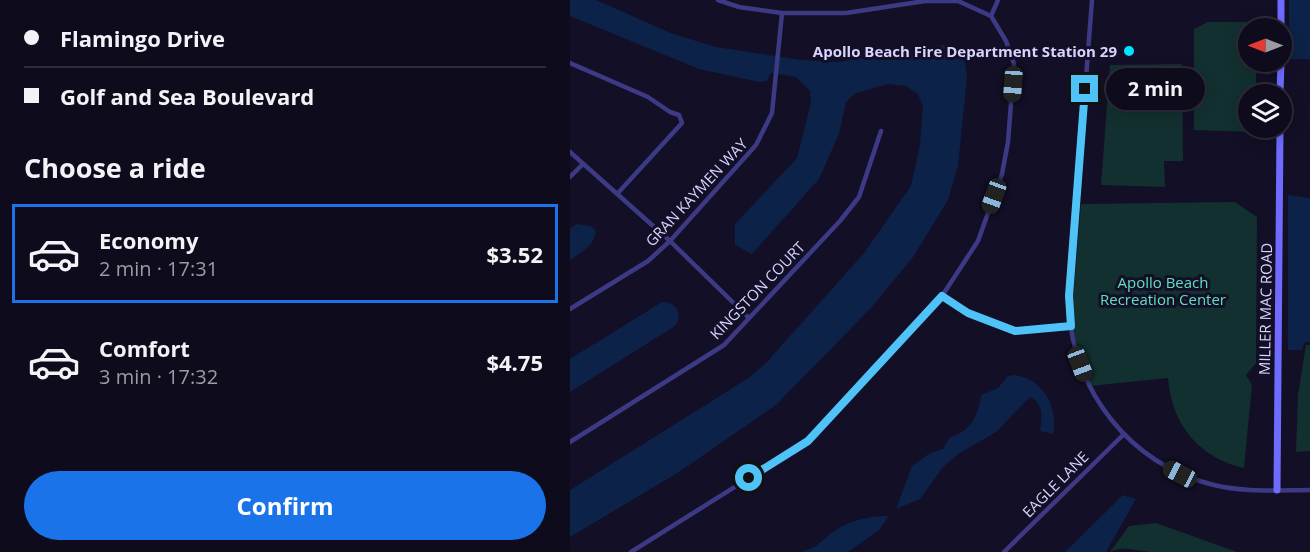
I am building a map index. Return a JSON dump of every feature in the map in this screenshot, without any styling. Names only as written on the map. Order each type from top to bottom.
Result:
[{"type":"street","points":[[631,552],[808,441],[942,296],[978,241],[1002,174],[1008,142],[1014,64],[1006,41],[991,16],[958,1],[925,2],[846,13],[782,13],[739,7],[718,0]]},
{"type":"street","points":[[991,16],[998,0]]},
{"type":"street","points":[[1092,0],[1069,296],[1071,326],[1080,364],[1094,396],[1124,434],[1150,456],[1195,480],[1238,489],[1310,490]]},
{"type":"street","points":[[1281,0],[1281,18]]},
{"type":"street","name":"GRAN KAYMEN WAY","points":[[570,309],[648,261],[670,241],[756,145],[772,113],[782,13]]},
{"type":"street","points":[[570,63],[648,97],[679,115],[682,123],[618,194]]},
{"type":"street","name":"KINGSTON COURT","points":[[570,442],[724,345],[840,221],[859,197],[881,131]]},
{"type":"street","name":"MILLER MAC ROAD","points":[[1277,490],[1280,138]]},
{"type":"street","points":[[570,152],[670,241],[749,318]]},
{"type":"street","points":[[570,177],[583,164]]},
{"type":"street","points":[[942,296],[968,313],[1015,331],[1071,326]]},
{"type":"street","name":"EAGLE LANE","points":[[1004,552],[1124,434]]},
{"type":"green space","points":[[1208,22],[1238,22],[1238,72],[1256,72],[1256,84],[1238,84],[1238,131],[1194,130],[1194,29]]},
{"type":"green space","points":[[1182,64],[1183,161],[1164,161],[1165,187],[1101,185],[1110,65]]},
{"type":"green space","name":"Apollo Beach Recreation Center","points":[[1235,202],[1257,217],[1256,363],[1246,375],[1252,385],[1244,468],[1213,456],[1190,436],[1175,410],[1168,378],[1090,386],[1071,326],[1081,204]]},
{"type":"green space","points":[[1306,345],[1310,345],[1310,451],[1296,452],[1298,395]]},
{"type":"green space","points":[[1156,523],[1237,552],[1151,552],[1125,549],[1110,552],[1129,526]]},
{"type":"water","points":[[570,0],[596,0],[673,34],[716,47],[801,60],[837,62],[944,45],[960,54],[965,63],[967,77],[958,166],[948,200],[913,257],[870,309],[776,405],[679,472],[570,537],[570,490],[747,379],[766,363],[864,253],[911,186],[920,145],[923,107],[918,94],[906,86],[888,84],[856,93],[846,102],[839,134],[819,179],[752,254],[735,245],[735,224],[797,158],[811,103],[810,91],[796,77],[771,73],[767,81],[759,82],[699,69],[570,16]]},
{"type":"water","points":[[1289,0],[1310,0],[1310,59],[1292,59],[1292,18],[1289,18]]},
{"type":"water","points":[[1288,195],[1310,198],[1310,342],[1304,343],[1302,350],[1288,350]]},
{"type":"water","points":[[577,224],[591,226],[596,231],[590,245],[570,260],[570,228]]},
{"type":"water","points":[[662,302],[675,306],[679,313],[675,326],[570,392],[570,359]]},
{"type":"water","points":[[1015,375],[1034,382],[1047,396],[1053,414],[1053,434],[1040,431],[1040,407],[1030,397],[996,432],[958,454],[943,467],[920,499],[896,509],[912,466],[930,453],[943,449],[949,438],[968,427],[978,410],[981,395],[998,388],[1008,376]]},
{"type":"water","points":[[1123,495],[1136,499],[1106,552],[1065,552]]},
{"type":"water","points":[[889,516],[879,530],[848,552],[801,552],[816,546],[833,532],[852,522]]},
{"type":"place","name":"Apollo Beach Fire Department Station 29","points":[[1129,51]]},
{"type":"route","points":[[749,478],[808,441],[942,296],[968,313],[1015,331],[1071,326],[1069,296],[1085,89]]}]
